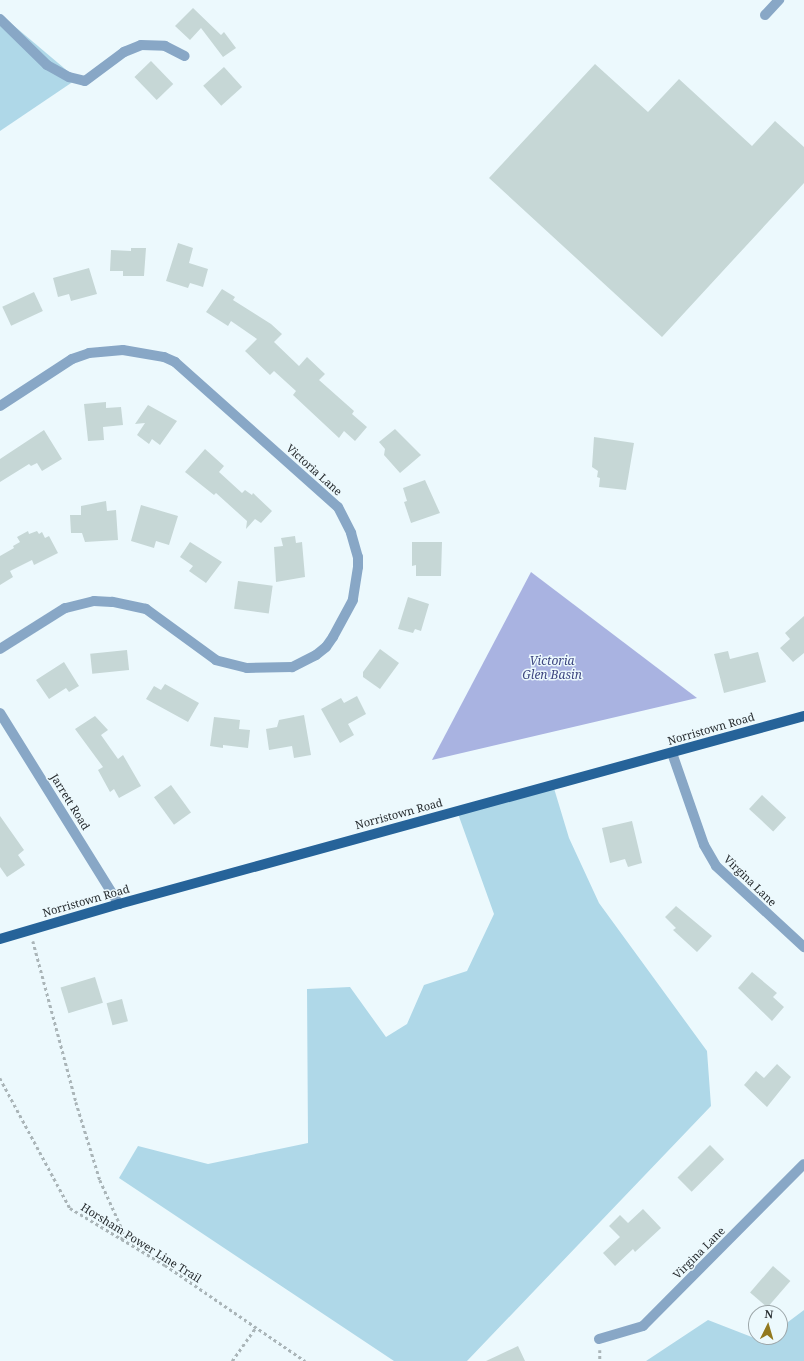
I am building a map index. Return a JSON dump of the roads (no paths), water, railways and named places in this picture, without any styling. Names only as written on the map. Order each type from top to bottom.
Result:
[{"type":"main road","name":"Norristown Road","points":[[0,939],[119,904],[804,716]]},
{"type":"street","points":[[765,15],[779,0]]},
{"type":"street","points":[[0,19],[47,65],[69,77],[85,81],[124,52],[141,44],[165,46],[185,56]]},
{"type":"street","name":"Victoria Lane","points":[[0,406],[72,359],[89,353],[123,350],[164,357],[175,362],[329,499],[346,520],[358,557],[357,583],[348,612],[326,647],[292,667],[247,668],[216,660],[146,609],[112,602],[94,601],[65,608],[0,649]]},
{"type":"street","name":"Jarrett Road","points":[[0,713],[119,904]]},
{"type":"street","name":"Virgina Lane","points":[[672,753],[704,845],[716,866],[804,947]]},
{"type":"street","name":"Virgina Lane","points":[[599,1339],[643,1326],[804,1164]]},
{"type":"water","name":"Victoria Glen Basin","points":[[531,572],[697,698],[432,760]]}]
